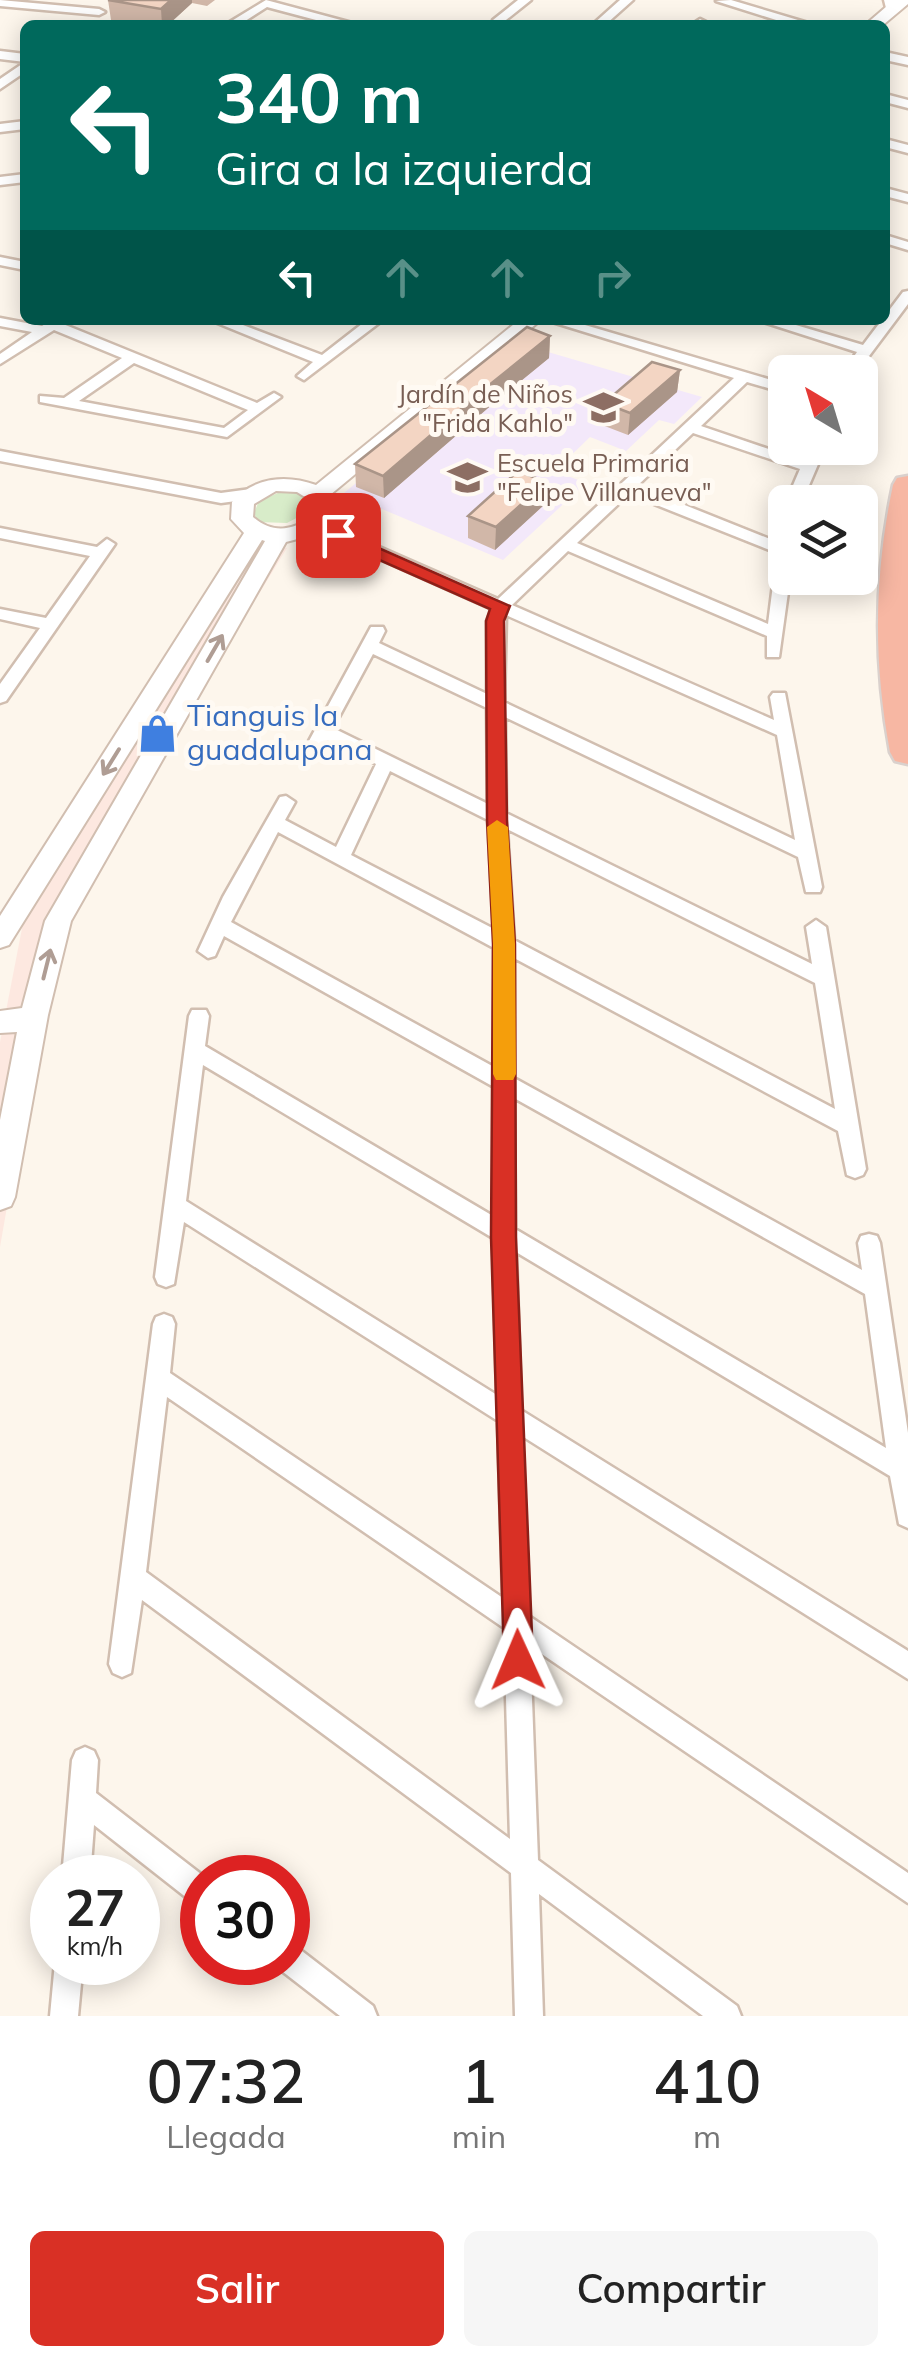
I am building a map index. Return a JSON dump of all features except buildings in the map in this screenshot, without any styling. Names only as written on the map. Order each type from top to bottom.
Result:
[{"type":"highway","points":[[908,484],[894,550],[891,633],[908,752]]},
{"type":"street","points":[[87,20],[115,0]]},
{"type":"street","points":[[500,20],[525,0]]},
{"type":"street","points":[[604,20],[627,0]]},
{"type":"street","points":[[711,11],[723,1],[787,20]]},
{"type":"street","points":[[0,3],[23,2],[99,12]]},
{"type":"street","points":[[238,20],[264,3],[329,20]]},
{"type":"street","points":[[0,85],[20,70]]},
{"type":"street","points":[[0,360],[52,325],[258,409]]},
{"type":"street","points":[[230,325],[324,361]]},
{"type":"street","points":[[304,376],[370,325]]},
{"type":"street","points":[[309,490],[500,325]]},
{"type":"street","points":[[309,490],[524,325]]},
{"type":"street","points":[[569,325],[768,385]]},
{"type":"street","points":[[781,325],[865,350]]},
{"type":"street","points":[[862,355],[885,325]]},
{"type":"street","points":[[68,402],[132,358]]},
{"type":"street","points":[[529,2016],[504,1237],[504,944],[497,820],[495,621],[501,606],[744,378]]},
{"type":"street","points":[[46,399],[227,432],[274,398]]},
{"type":"street","points":[[692,428],[808,467],[801,485]]},
{"type":"street","points":[[0,456],[220,498],[257,518],[316,524],[785,732]]},
{"type":"street","points":[[0,1197],[10,1080],[34,1015],[58,921],[274,485],[309,490],[326,508],[316,524]]},
{"type":"street","points":[[626,488],[768,544]]},
{"type":"street","points":[[0,938],[257,518]]},
{"type":"street","points":[[0,532],[103,548],[0,698]]},
{"type":"street","points":[[566,545],[775,634]]},
{"type":"street","points":[[773,653],[780,595]]},
{"type":"street","points":[[0,614],[52,625]]},
{"type":"street","points":[[312,752],[373,638],[497,708],[807,853]]},
{"type":"street","points":[[779,697],[813,887]]},
{"type":"street","points":[[322,730],[497,820],[825,979]]},
{"type":"street","points":[[340,857],[385,762]]},
{"type":"street","points":[[208,952],[286,802]]},
{"type":"street","points":[[274,822],[848,1126]]},
{"type":"street","points":[[220,924],[876,1289]]},
{"type":"street","points":[[816,927],[855,1169]]},
{"type":"street","points":[[0,1022],[11,1023],[34,1015]]},
{"type":"street","points":[[166,1277],[199,1016]]},
{"type":"street","points":[[195,1050],[902,1470]]},
{"type":"street","points":[[175,1205],[908,1666]]},
{"type":"street","points":[[869,1243],[908,1516]]},
{"type":"street","points":[[122,1664],[164,1324]]},
{"type":"street","points":[[157,1377],[908,1888]]},
{"type":"street","points":[[132,1576],[727,2016]]},
{"type":"street","points":[[78,1855],[84,1760]]},
{"type":"street","points":[[82,1798],[180,1875]]},
{"type":"street","points":[[310,1975],[362,2016]]},
{"type":"street","points":[[64,2016],[67,1985]]},
{"type":"shaded area","name":"Escuela Primaria \"Felipe Villanueva\"","points":[[524,345],[702,397],[674,424],[659,420],[626,451],[590,437],[555,471],[586,483],[503,560],[344,493]]},
{"type":"shaded area","name":"Tianguis la guadalupana","points":[[259,542],[287,548],[56,926],[0,1247],[0,1042],[24,918]]},
{"type":"green space","points":[[290,488],[303,491],[308,501],[304,514],[287,523],[258,522],[254,513],[259,501]]},
{"type":"slow traffic","points":[[497,827],[504,944],[504,1074]]},
{"type":"place","name":"Jardín de Niños \"Frida Kahlo\"","points":[[603,408]]},
{"type":"place","name":"Escuela Primaria \"Felipe Villanueva\"","points":[[467,477]]},
{"type":"place","name":"Tianguis la guadalupana","points":[[157,733]]},
{"type":"route","points":[[338,535],[501,606],[495,621],[497,820],[504,944],[504,1237],[518,1660]]}]
